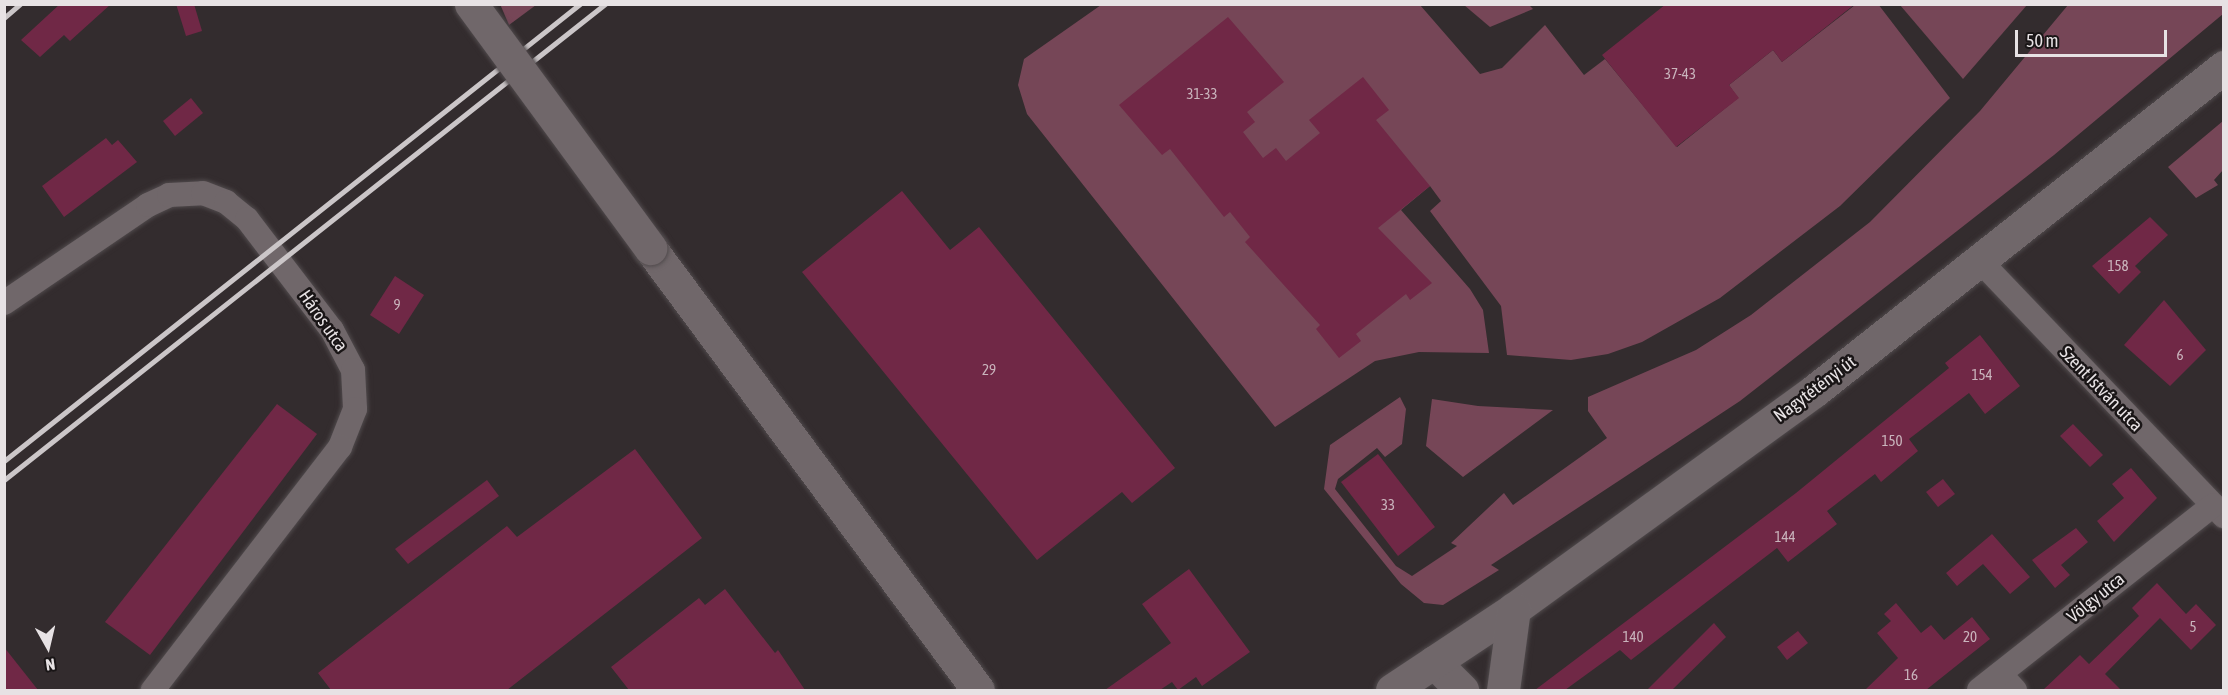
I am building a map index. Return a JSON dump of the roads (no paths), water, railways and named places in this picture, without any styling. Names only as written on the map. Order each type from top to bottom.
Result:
[{"type":"main road","points":[[471,4],[978,690]]},
{"type":"main road","name":"Nagytétényi út","points":[[1392,690],[1514,609],[1815,391],[2223,67]]},
{"type":"main road","points":[[1503,690],[1514,609]]},
{"type":"main road","points":[[1434,662],[1462,690]]},
{"type":"street","name":"Háros utca","points":[[4,303],[148,205],[169,195],[203,193],[226,202],[246,219],[332,330],[353,370],[356,409],[340,447],[153,690]]},
{"type":"street","name":"Szent István utca","points":[[1980,261],[2218,511]]},
{"type":"street","name":"Völgy utca","points":[[1979,690],[2008,682],[2218,511]]},
{"type":"railway","points":[[4,18],[20,4]]},
{"type":"railway","points":[[4,461],[580,4]]},
{"type":"railway","points":[[4,480],[605,4]]}]
